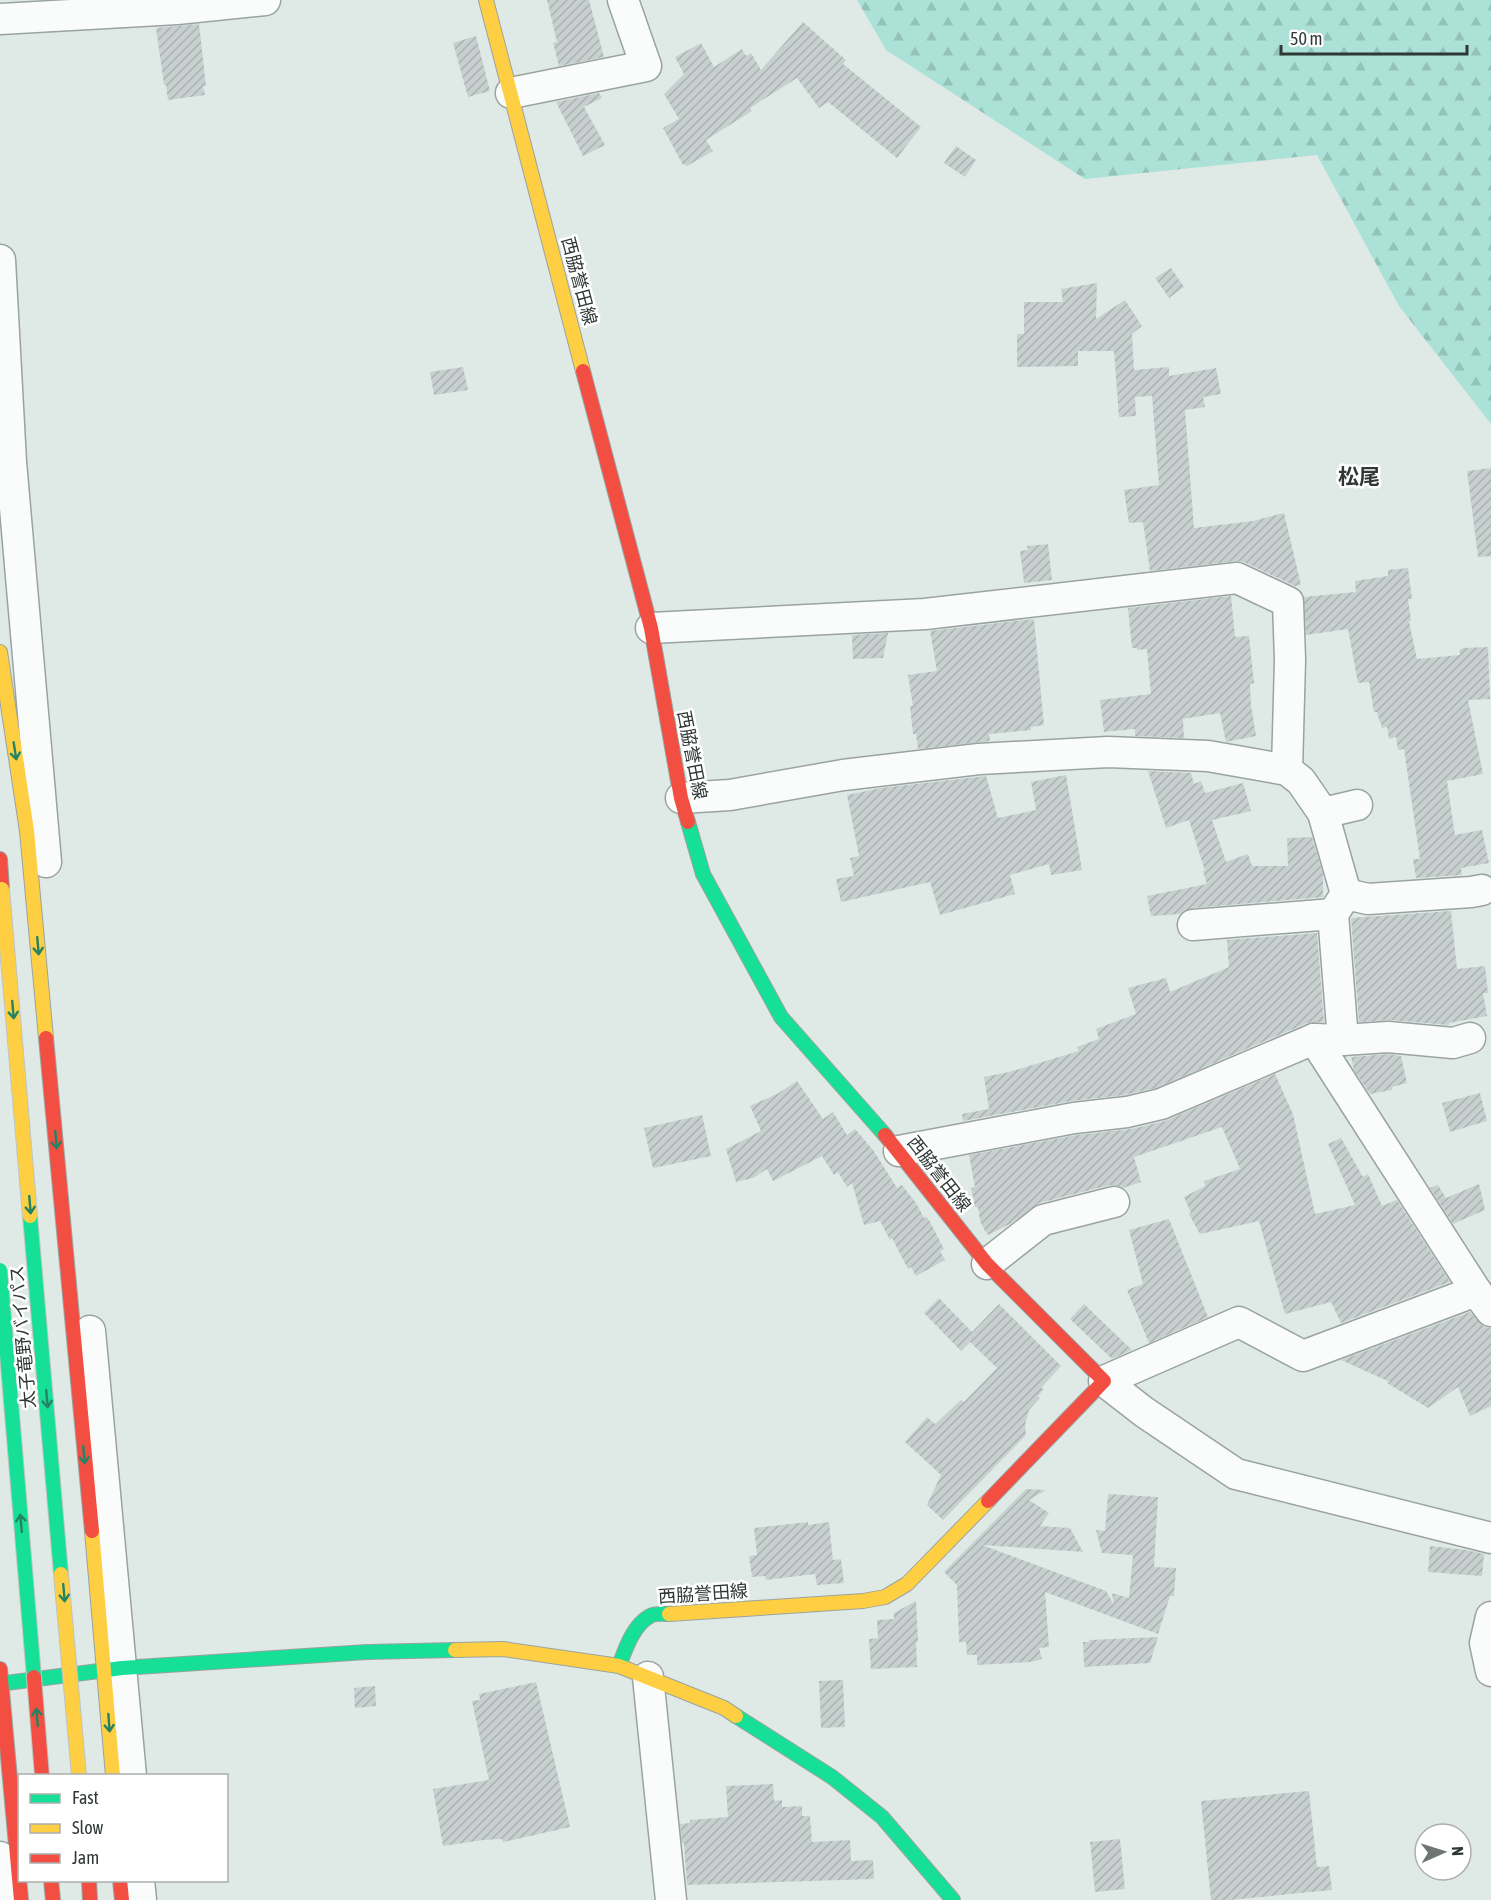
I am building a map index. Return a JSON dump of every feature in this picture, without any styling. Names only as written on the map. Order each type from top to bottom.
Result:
[{"type":"main road","name":"西脇誉田線","points":[[486,0],[651,628],[681,798],[703,874],[781,1017],[898,1151],[987,1264],[1104,1381],[907,1584],[885,1597],[863,1602],[651,1615],[639,1623],[632,1634],[619,1666]]},
{"type":"main road","points":[[0,652],[27,831],[71,1313],[114,1669],[113,1774]]},
{"type":"main road","name":"太子竜野バイパス","points":[[0,859],[79,1774]]},
{"type":"main road","name":"太子竜野バイパス","points":[[0,1270],[42,1774]]},
{"type":"main road","points":[[0,1684],[114,1669],[367,1652],[503,1649],[619,1666],[724,1707],[831,1777],[882,1817],[953,1900]]},
{"type":"main road","points":[[0,1669],[18,1869]]},
{"type":"main road","points":[[19,1882],[21,1900]]},
{"type":"main road","points":[[51,1882],[52,1900]]},
{"type":"main road","points":[[88,1882],[90,1900]]},
{"type":"main road","points":[[120,1882],[122,1900]]},
{"type":"street","points":[[0,20],[177,9],[265,0]]},
{"type":"street","points":[[511,93],[646,66],[622,0]]},
{"type":"street","points":[[0,261],[10,462],[48,882],[114,1669],[130,1774]]},
{"type":"street","points":[[651,628],[925,614],[1237,578],[1288,602],[1290,660],[1287,770]]},
{"type":"street","points":[[681,798],[730,795],[843,775],[980,759],[1108,752],[1209,756],[1287,770],[1301,781],[1323,813],[1340,904],[1329,1040],[1483,1301],[1303,1356],[1239,1322],[1104,1381],[1144,1412],[1236,1474],[1491,1538]]},
{"type":"street","points":[[1323,813],[1357,805]]},
{"type":"street","points":[[1193,925],[1368,899],[1482,890]]},
{"type":"street","points":[[898,1151],[1074,1118],[1127,1112],[1161,1104],[1329,1040],[1388,1037],[1453,1043],[1470,1038]]},
{"type":"street","points":[[987,1264],[1043,1220],[1114,1202]]},
{"type":"street","points":[[1491,1617],[1485,1643],[1491,1671]]},
{"type":"street","points":[[648,1677],[670,1900]]},
{"type":"street","points":[[0,1857],[4,1900]]},
{"type":"street","points":[[139,1882],[141,1900]]},
{"type":"green space","points":[[857,0],[1491,0],[1491,424],[1399,306],[1317,155],[1085,179],[886,50]]},
{"type":"building","points":[[547,0],[589,0],[604,57],[559,66],[553,43],[557,42]]},
{"type":"building","points":[[803,22],[846,60],[843,64],[921,127],[897,158],[828,102],[819,108],[797,78],[750,108],[752,111],[706,140],[713,151],[687,166],[683,165],[663,128],[679,119],[664,94],[684,74],[675,57],[701,43],[714,67],[742,49],[746,56],[751,53],[761,70]]},
{"type":"building","points":[[199,24],[205,95],[168,100],[156,28]]},
{"type":"building","points":[[476,36],[490,91],[468,97],[453,43]]},
{"type":"building","points":[[599,93],[602,98],[584,107],[605,145],[583,156],[556,102]]},
{"type":"building","points":[[956,146],[976,160],[965,177],[944,163]]},
{"type":"building","points":[[1171,268],[1184,287],[1169,298],[1155,278]]},
{"type":"building","points":[[1097,283],[1096,319],[1125,300],[1142,326],[1132,334],[1134,370],[1169,367],[1169,376],[1216,368],[1221,394],[1203,397],[1205,407],[1185,410],[1194,528],[1253,521],[1284,513],[1301,585],[1295,586],[1244,562],[1236,561],[1150,571],[1143,522],[1129,523],[1124,490],[1159,485],[1152,396],[1135,397],[1136,416],[1119,417],[1114,351],[1078,351],[1078,366],[1017,367],[1017,334],[1024,334],[1024,302],[1063,302],[1061,289]]},
{"type":"building","points":[[463,367],[468,390],[434,395],[430,372]]},
{"type":"building","points":[[1491,468],[1491,556],[1478,557],[1467,471]]},
{"type":"building","points":[[1048,544],[1052,580],[1024,583],[1020,551],[1028,550],[1027,546]]},
{"type":"building","points":[[1408,568],[1412,599],[1408,599],[1411,621],[1409,621],[1417,659],[1460,655],[1459,650],[1463,648],[1488,647],[1490,699],[1468,700],[1483,774],[1447,781],[1455,835],[1482,830],[1489,863],[1461,868],[1462,875],[1416,878],[1413,859],[1420,859],[1404,749],[1398,750],[1396,737],[1389,739],[1387,727],[1382,728],[1377,712],[1374,712],[1369,682],[1358,683],[1348,629],[1306,635],[1304,597],[1356,592],[1355,581],[1388,576],[1388,570]]},
{"type":"building","points":[[1231,596],[1235,637],[1249,636],[1254,683],[1250,684],[1251,705],[1256,736],[1226,742],[1220,713],[1183,719],[1184,738],[1135,736],[1135,729],[1104,732],[1100,700],[1151,694],[1147,649],[1132,648],[1128,608]]},
{"type":"building","points":[[1034,619],[1044,725],[1031,727],[1031,730],[989,734],[990,741],[918,749],[916,734],[913,734],[910,706],[913,706],[908,675],[937,671],[930,631]]},
{"type":"building","points":[[888,633],[883,658],[853,659],[852,635]]},
{"type":"building","points":[[1148,771],[1191,773],[1194,784],[1201,781],[1205,793],[1243,783],[1251,811],[1212,820],[1226,862],[1248,854],[1252,866],[1288,866],[1287,838],[1312,837],[1323,874],[1323,897],[1192,908],[1181,914],[1151,916],[1147,896],[1207,884],[1189,820],[1166,828]]},
{"type":"building","points":[[1066,775],[1082,870],[1051,875],[1049,864],[1010,875],[1015,894],[940,915],[930,882],[841,902],[836,879],[854,876],[850,858],[859,856],[847,795],[881,788],[986,776],[998,818],[1036,810],[1031,782]]},
{"type":"building","points":[[1451,911],[1457,969],[1485,966],[1488,993],[1483,993],[1487,1016],[1449,1023],[1449,1025],[1390,1020],[1359,1022],[1351,918]]},
{"type":"building","points":[[1317,933],[1324,1022],[1307,1023],[1156,1088],[963,1121],[962,1114],[989,1109],[984,1077],[1079,1051],[1077,1047],[1099,1039],[1096,1029],[1136,1014],[1128,988],[1166,978],[1170,992],[1229,967],[1227,940]]},
{"type":"building","points":[[1388,1054],[1401,1056],[1407,1083],[1392,1087],[1392,1090],[1370,1094],[1354,1070],[1351,1057]]},
{"type":"building","points":[[1275,1074],[1293,1114],[1315,1214],[1355,1205],[1328,1144],[1341,1138],[1363,1177],[1368,1174],[1382,1206],[1397,1200],[1450,1282],[1341,1323],[1331,1302],[1285,1314],[1259,1221],[1200,1234],[1189,1214],[1191,1213],[1184,1197],[1205,1186],[1204,1181],[1240,1169],[1222,1127],[1134,1157],[1141,1182],[1123,1188],[1110,1185],[1039,1203],[1010,1224],[988,1235],[985,1231],[980,1221],[978,1207],[975,1207],[971,1188],[975,1187],[969,1155],[1077,1135],[1131,1129],[1165,1121]]},
{"type":"building","points":[[797,1081],[823,1119],[833,1112],[847,1135],[855,1129],[873,1150],[897,1188],[902,1185],[924,1218],[927,1217],[929,1220],[944,1249],[940,1251],[945,1260],[916,1276],[911,1267],[908,1269],[880,1221],[864,1225],[852,1183],[847,1187],[838,1172],[834,1175],[822,1156],[773,1181],[767,1169],[753,1178],[736,1182],[726,1149],[761,1131],[750,1106],[777,1094]]},
{"type":"building","points":[[1480,1093],[1487,1121],[1450,1132],[1442,1103]]},
{"type":"building","points":[[702,1115],[711,1156],[653,1168],[644,1128]]},
{"type":"building","points":[[1479,1184],[1485,1210],[1453,1224],[1430,1188],[1438,1185],[1446,1198]]},
{"type":"building","points":[[1169,1219],[1208,1317],[1149,1343],[1127,1290],[1143,1284],[1129,1230]]},
{"type":"building","points":[[939,1298],[972,1332],[999,1304],[1061,1366],[1041,1388],[1044,1389],[1038,1396],[1040,1398],[1029,1410],[1025,1425],[1026,1435],[943,1520],[927,1505],[941,1475],[905,1442],[927,1417],[935,1424],[961,1400],[964,1402],[997,1368],[970,1342],[961,1351],[924,1313]]},
{"type":"building","points":[[1084,1304],[1132,1350],[1112,1359],[1070,1319]]},
{"type":"building","points":[[1470,1312],[1484,1327],[1491,1328],[1491,1406],[1470,1416],[1458,1387],[1428,1408],[1387,1383],[1390,1382],[1341,1360]]},
{"type":"building","points":[[1026,1489],[1046,1490],[1029,1500],[1049,1513],[1040,1526],[1070,1528],[1083,1552],[982,1545],[1106,1591],[1114,1605],[1112,1593],[1129,1598],[1133,1555],[1102,1553],[1096,1530],[1105,1531],[1108,1494],[1158,1497],[1154,1567],[1176,1568],[1174,1596],[1170,1596],[1158,1634],[1045,1592],[1049,1647],[1039,1648],[1042,1659],[1031,1662],[977,1665],[977,1655],[967,1655],[966,1642],[959,1642],[957,1585],[944,1572]]},
{"type":"building","points":[[808,1522],[808,1525],[829,1522],[833,1560],[841,1559],[844,1583],[817,1585],[815,1574],[766,1580],[765,1576],[752,1577],[749,1556],[757,1555],[754,1528]]},
{"type":"building","points":[[1430,1546],[1484,1554],[1482,1576],[1428,1572]]},
{"type":"building","points":[[916,1601],[917,1667],[871,1669],[869,1639],[878,1638],[877,1620],[894,1619],[894,1613]]},
{"type":"building","points":[[1158,1637],[1150,1663],[1084,1667],[1083,1642]]},
{"type":"building","points":[[843,1680],[845,1727],[821,1728],[819,1681]]},
{"type":"building","points":[[536,1682],[570,1827],[503,1842],[502,1839],[483,1840],[443,1846],[433,1789],[489,1780],[472,1701],[480,1700],[479,1694]]},
{"type":"building","points":[[375,1686],[376,1706],[355,1708],[354,1688]]},
{"type":"building","points":[[773,1784],[774,1801],[782,1800],[782,1807],[802,1806],[802,1816],[810,1816],[812,1842],[850,1840],[851,1861],[873,1860],[874,1879],[687,1885],[684,1843],[682,1843],[680,1824],[690,1823],[690,1820],[728,1817],[726,1786]]},
{"type":"building","points":[[1309,1791],[1317,1867],[1329,1866],[1332,1890],[1211,1900],[1201,1801]]},
{"type":"building","points":[[1120,1839],[1125,1889],[1095,1892],[1090,1842]]},
{"type":"traffic: fast","points":[[688,822],[703,874],[781,1017],[885,1135]]},
{"type":"traffic: fast","points":[[30,1216],[61,1574]]},
{"type":"traffic: fast","points":[[0,1270],[34,1677]]},
{"type":"traffic: fast","points":[[619,1666],[630,1638],[639,1625],[652,1615],[669,1614]]},
{"type":"traffic: fast","points":[[6,1683],[122,1668],[367,1652],[455,1650]]},
{"type":"traffic: fast","points":[[736,1716],[832,1777],[882,1817],[953,1900]]},
{"type":"traffic: slow","points":[[486,0],[583,371]]},
{"type":"traffic: slow","points":[[0,652],[27,831],[46,1038]]},
{"type":"traffic: slow","points":[[2,889],[30,1216]]},
{"type":"traffic: slow","points":[[669,1614],[863,1601],[885,1597],[907,1584],[988,1501]]},
{"type":"traffic: slow","points":[[92,1531],[113,1774]]},
{"type":"traffic: slow","points":[[61,1574],[79,1774]]},
{"type":"traffic: slow","points":[[455,1650],[503,1649],[619,1666],[724,1708],[736,1716]]},
{"type":"traffic: jam","points":[[583,371],[651,628],[681,798],[688,822]]},
{"type":"traffic: jam","points":[[0,859],[2,889]]},
{"type":"traffic: jam","points":[[46,1038],[92,1531]]},
{"type":"traffic: jam","points":[[885,1135],[987,1264],[1104,1381],[988,1501]]},
{"type":"traffic: jam","points":[[0,1669],[18,1867]]},
{"type":"traffic: jam","points":[[34,1677],[42,1774]]},
{"type":"traffic: jam","points":[[19,1882],[21,1900]]},
{"type":"traffic: jam","points":[[51,1882],[53,1900]]},
{"type":"traffic: jam","points":[[89,1882],[90,1900]]},
{"type":"traffic: jam","points":[[120,1882],[122,1900]]},
{"type":"district","name":"松尾","points":[[1359,477]]}]
